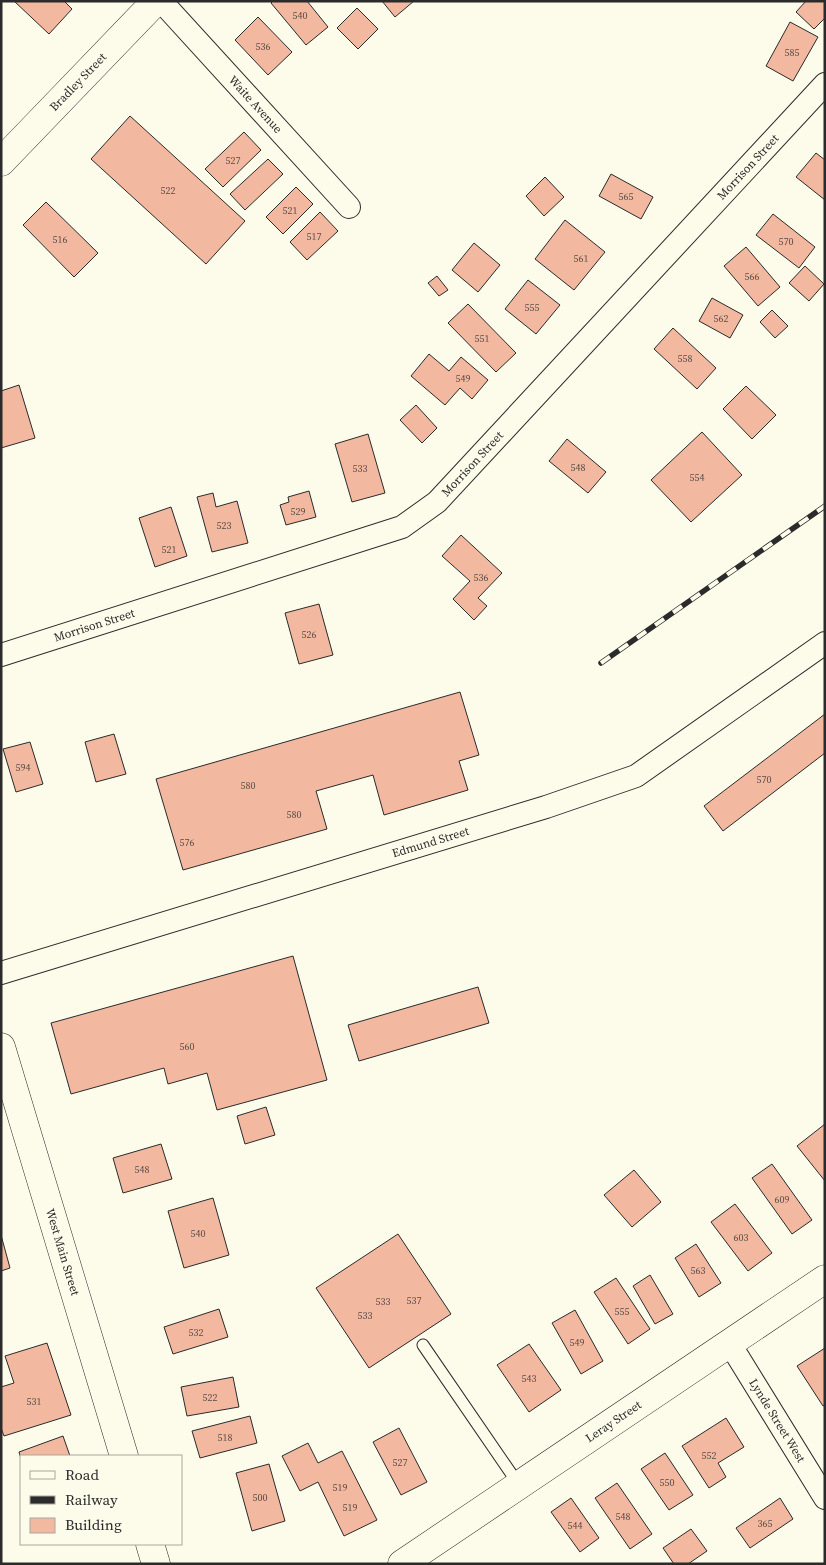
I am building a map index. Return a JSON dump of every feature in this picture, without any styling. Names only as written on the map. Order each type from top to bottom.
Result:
[{"type":"main road","name":"Bradley Street","points":[[1,162],[156,1]]},
{"type":"main road","name":"West Main Street","points":[[1,1047],[124,1455]]},
{"type":"main road","name":"Leray Street","points":[[402,1564],[825,1279]]},
{"type":"main road","points":[[150,1545],[156,1564]]},
{"type":"street","name":"Waite Avenue","points":[[161,1],[349,206]]},
{"type":"street","name":"Morrison Street","points":[[1,655],[402,527],[437,502],[825,84]]},
{"type":"street","name":"Edmund Street","points":[[1,973],[546,807],[636,776],[825,642]]},
{"type":"street","name":"Lynde Street West","points":[[730,1344],[825,1498]]},
{"type":"lane","points":[[423,1345],[519,1485]]},
{"type":"building","points":[[14,1],[64,1],[72,9],[49,34]]},
{"type":"building","points":[[273,1],[307,1],[328,27],[306,45],[271,3]]},
{"type":"building","points":[[382,1],[414,1],[395,17]]},
{"type":"building","points":[[806,1],[825,1],[825,18],[814,29],[796,12]]},
{"type":"building","points":[[357,8],[378,29],[358,49],[337,28]]},
{"type":"building","points":[[258,17],[292,52],[268,75],[235,40]]},
{"type":"building","points":[[790,22],[818,37],[793,81],[766,66]]},
{"type":"building","points":[[130,116],[245,221],[206,264],[91,159]]},
{"type":"building","points":[[244,132],[261,150],[223,187],[205,169]]},
{"type":"building","points":[[816,153],[825,160],[825,200],[796,177]]},
{"type":"building","points":[[268,159],[283,174],[245,210],[230,194]]},
{"type":"building","points":[[611,174],[653,197],[641,219],[599,196]]},
{"type":"building","points":[[545,177],[564,197],[544,216],[526,196]]},
{"type":"building","points":[[296,187],[313,204],[283,234],[266,217]]},
{"type":"building","points":[[46,202],[98,253],[74,277],[23,225]]},
{"type":"building","points":[[320,212],[338,231],[307,260],[290,242]]},
{"type":"building","points":[[773,214],[815,247],[799,268],[756,235]]},
{"type":"building","points":[[565,220],[605,252],[574,290],[535,259]]},
{"type":"building","points":[[474,243],[500,265],[478,292],[452,270]]},
{"type":"building","points":[[746,247],[780,287],[758,306],[724,266]]},
{"type":"building","points":[[805,266],[824,284],[809,301],[789,283]]},
{"type":"building","points":[[437,276],[448,290],[439,296],[428,283]]},
{"type":"building","points":[[528,280],[560,305],[536,334],[505,309]]},
{"type":"building","points":[[712,298],[743,315],[730,338],[699,321]]},
{"type":"building","points":[[468,304],[516,353],[496,372],[448,323]]},
{"type":"building","points":[[772,310],[788,326],[775,338],[760,322]]},
{"type":"building","points":[[673,328],[716,368],[697,389],[654,349]]},
{"type":"building","points":[[429,354],[449,371],[461,357],[488,380],[472,399],[460,388],[445,405],[411,376]]},
{"type":"building","points":[[19,385],[35,438],[1,448],[1,391]]},
{"type":"building","points":[[746,386],[776,415],[752,439],[723,409]]},
{"type":"building","points":[[416,405],[437,428],[422,443],[400,420]]},
{"type":"building","points":[[702,432],[742,475],[691,522],[651,480]]},
{"type":"building","points":[[368,434],[385,493],[352,502],[335,444]]},
{"type":"building","points":[[567,439],[606,472],[588,493],[549,461]]},
{"type":"building","points":[[309,491],[316,517],[286,525],[280,505],[289,502],[288,497]]},
{"type":"building","points":[[213,493],[216,507],[237,501],[248,543],[212,552],[197,497]]},
{"type":"building","points":[[171,507],[187,556],[155,567],[139,518]]},
{"type":"building","points":[[461,535],[502,573],[478,598],[487,606],[474,620],[453,599],[470,581],[442,556]]},
{"type":"building","points":[[319,604],[333,655],[299,664],[285,613]]},
{"type":"building","points":[[460,692],[479,755],[459,761],[468,790],[384,815],[373,775],[316,791],[327,829],[183,870],[156,779]]},
{"type":"building","points":[[825,714],[825,753],[723,831],[704,806]]},
{"type":"building","points":[[114,734],[126,774],[96,782],[85,742]]},
{"type":"building","points":[[30,742],[43,784],[16,792],[3,749]]},
{"type":"building","points":[[293,956],[327,1080],[217,1110],[207,1073],[168,1084],[164,1068],[71,1094],[51,1023]]},
{"type":"building","points":[[478,987],[489,1023],[359,1061],[348,1025]]},
{"type":"building","points":[[266,1107],[275,1135],[245,1144],[237,1116]]},
{"type":"building","points":[[825,1124],[825,1181],[797,1146]]},
{"type":"building","points":[[161,1144],[172,1179],[123,1193],[113,1158]]},
{"type":"building","points":[[772,1164],[812,1220],[792,1234],[752,1178]]},
{"type":"building","points":[[634,1170],[661,1202],[632,1227],[604,1195]]},
{"type":"building","points":[[213,1198],[229,1255],[184,1268],[168,1211]]},
{"type":"building","points":[[735,1204],[772,1253],[748,1271],[711,1222]]},
{"type":"building","points":[[398,1234],[451,1314],[369,1368],[316,1288]]},
{"type":"building","points":[[1,1235],[10,1268],[1,1271]]},
{"type":"building","points":[[696,1244],[721,1283],[699,1297],[675,1258]]},
{"type":"building","points":[[650,1275],[673,1314],[655,1324],[633,1286]]},
{"type":"building","points":[[616,1278],[650,1329],[628,1344],[594,1292]]},
{"type":"building","points":[[219,1309],[228,1337],[173,1354],[164,1327]]},
{"type":"building","points":[[575,1310],[603,1361],[581,1374],[552,1323]]},
{"type":"building","points":[[47,1343],[71,1415],[4,1436],[1,1428],[1,1387],[14,1383],[5,1356]]},
{"type":"building","points":[[529,1344],[561,1390],[529,1412],[497,1365]]},
{"type":"building","points":[[825,1348],[825,1405],[823,1406],[797,1366]]},
{"type":"building","points":[[233,1377],[239,1407],[187,1416],[181,1387]]},
{"type":"building","points":[[250,1416],[257,1443],[200,1458],[192,1431]]},
{"type":"building","points":[[726,1418],[744,1447],[718,1463],[726,1477],[709,1488],[682,1446]]},
{"type":"building","points":[[399,1428],[427,1482],[401,1495],[373,1442]]},
{"type":"building","points":[[63,1436],[70,1455],[20,1456],[19,1452]]},
{"type":"building","points":[[308,1443],[318,1463],[342,1451],[377,1520],[344,1536],[318,1482],[300,1491],[282,1456]]},
{"type":"building","points":[[665,1453],[693,1495],[669,1510],[641,1469]]},
{"type":"building","points":[[269,1464],[285,1521],[252,1531],[236,1473]]},
{"type":"building","points":[[617,1483],[652,1534],[630,1549],[595,1498]]},
{"type":"building","points":[[571,1498],[599,1538],[580,1552],[551,1512]]},
{"type":"building","points":[[780,1498],[793,1519],[750,1548],[736,1528]]},
{"type":"building","points":[[691,1529],[707,1551],[688,1564],[674,1564],[663,1548]]},
{"type":"railway","points":[[601,663],[825,506]]}]
